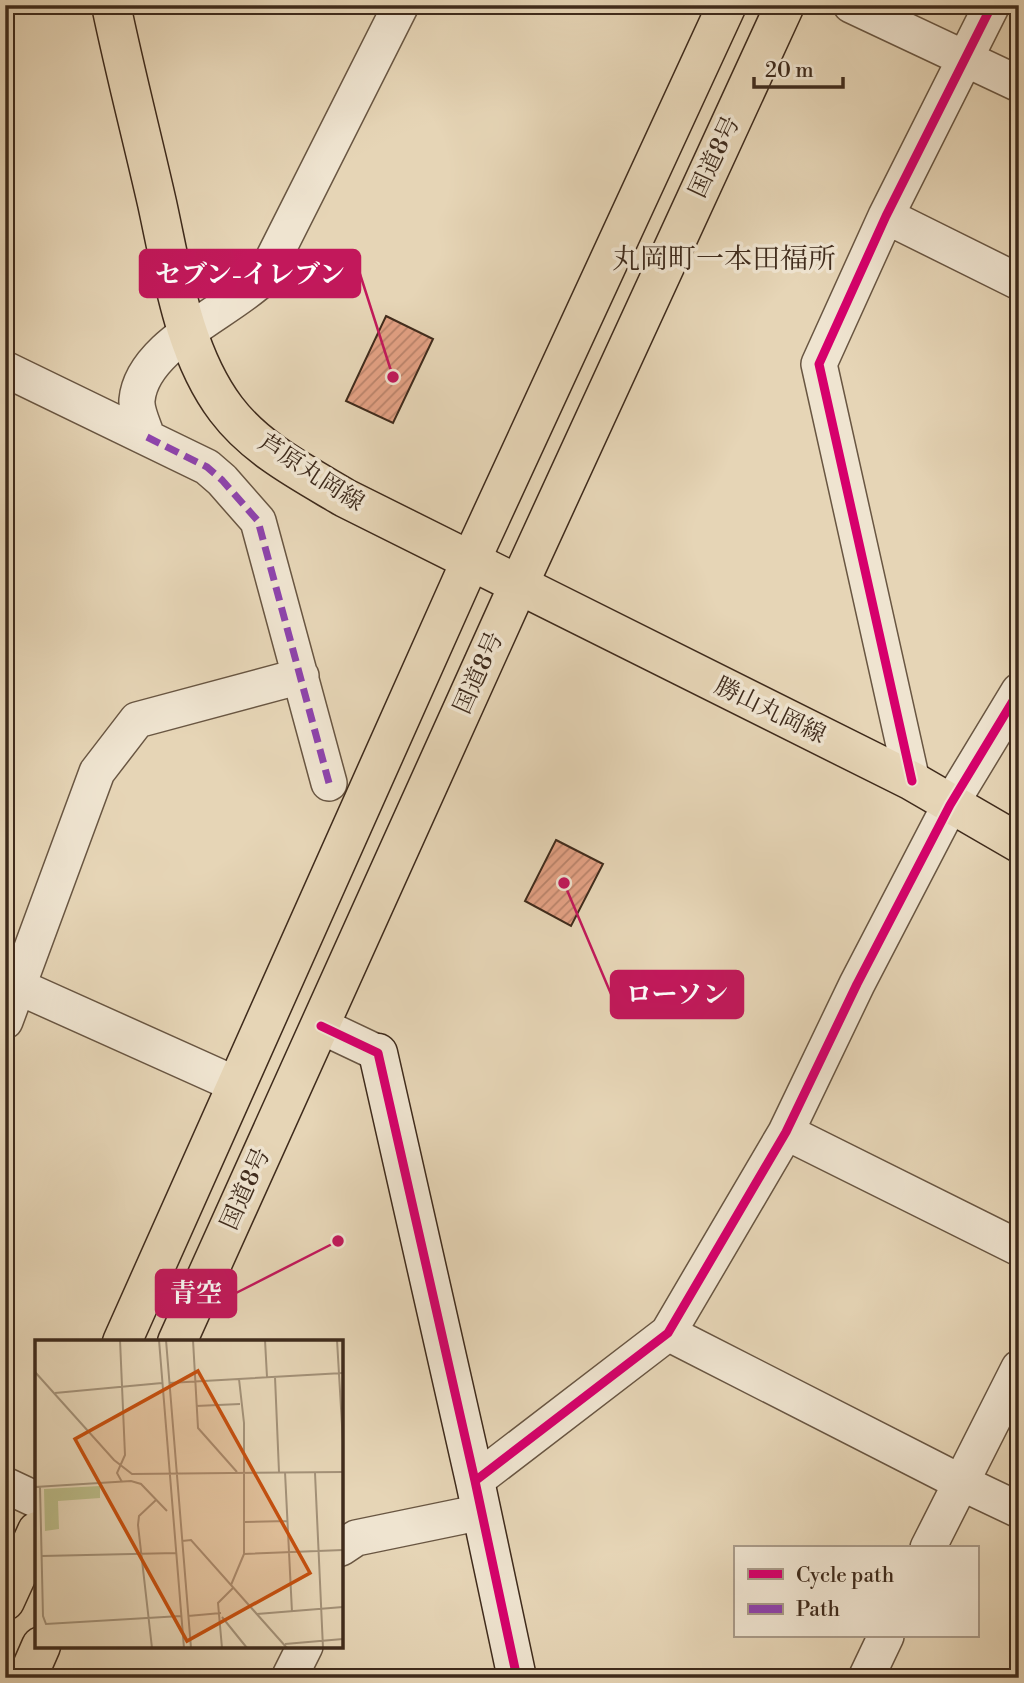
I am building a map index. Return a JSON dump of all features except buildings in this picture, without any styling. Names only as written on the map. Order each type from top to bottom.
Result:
[{"type":"main road","name":"芦原丸岡線","points":[[111,5],[188,333],[212,388],[227,410],[259,442],[301,472],[345,498],[518,586]]},
{"type":"main road","name":"国道8号","points":[[123,1340],[470,562],[727,5]]},
{"type":"main road","name":"国道8号","points":[[178,1340],[518,586],[785,5]]},
{"type":"main road","name":"勝山丸岡線","points":[[518,586],[912,781],[1019,843]]},
{"type":"main road","points":[[5,1601],[35,1535]]},
{"type":"main road","points":[[27,1678],[40,1648]]},
{"type":"street","points":[[147,437],[137,401],[150,368],[161,355],[188,333],[254,288],[264,277],[401,5]]},
{"type":"street","points":[[851,5],[1019,84]]},
{"type":"street","points":[[912,781],[819,364],[886,216],[992,5]]},
{"type":"street","points":[[886,216],[1019,282]]},
{"type":"street","points":[[5,369],[207,467],[258,521],[329,783]]},
{"type":"street","points":[[5,1021],[12,982],[97,772],[137,720],[301,676]]},
{"type":"street","points":[[343,1547],[356,1538],[479,1497],[668,1333],[786,1132],[857,984],[950,804],[1019,691]]},
{"type":"street","points":[[12,982],[237,1085]]},
{"type":"street","points":[[321,1026],[378,1053],[479,1497],[517,1678]]},
{"type":"street","points":[[786,1132],[1019,1248]]},
{"type":"street","points":[[668,1333],[1019,1510]]},
{"type":"street","points":[[929,1546],[1019,1368]]},
{"type":"street","points":[[5,1485],[35,1499]]},
{"type":"street","points":[[866,1678],[885,1638]]},
{"type":"street","points":[[289,1678],[307,1648]]},
{"type":"street","points":[[308,1648],[316,1678]]},
{"type":"marked path","points":[[147,437],[207,467],[258,521],[329,783]]},
{"type":"cycle path","points":[[912,781],[819,364],[886,216],[992,5]]},
{"type":"cycle path","points":[[475,1481],[668,1333],[786,1132],[857,984],[950,805],[1019,691]]},
{"type":"cycle path","points":[[321,1026],[378,1053],[517,1678]]},
{"type":"place","name":"セブン-イレブン","points":[[393,377]]},
{"type":"place","name":"ローソン","points":[[564,883]]},
{"type":"place","name":"青空","points":[[338,1241]]},
{"type":"district","name":"丸岡町一本田福所","points":[[724,259]]}]
